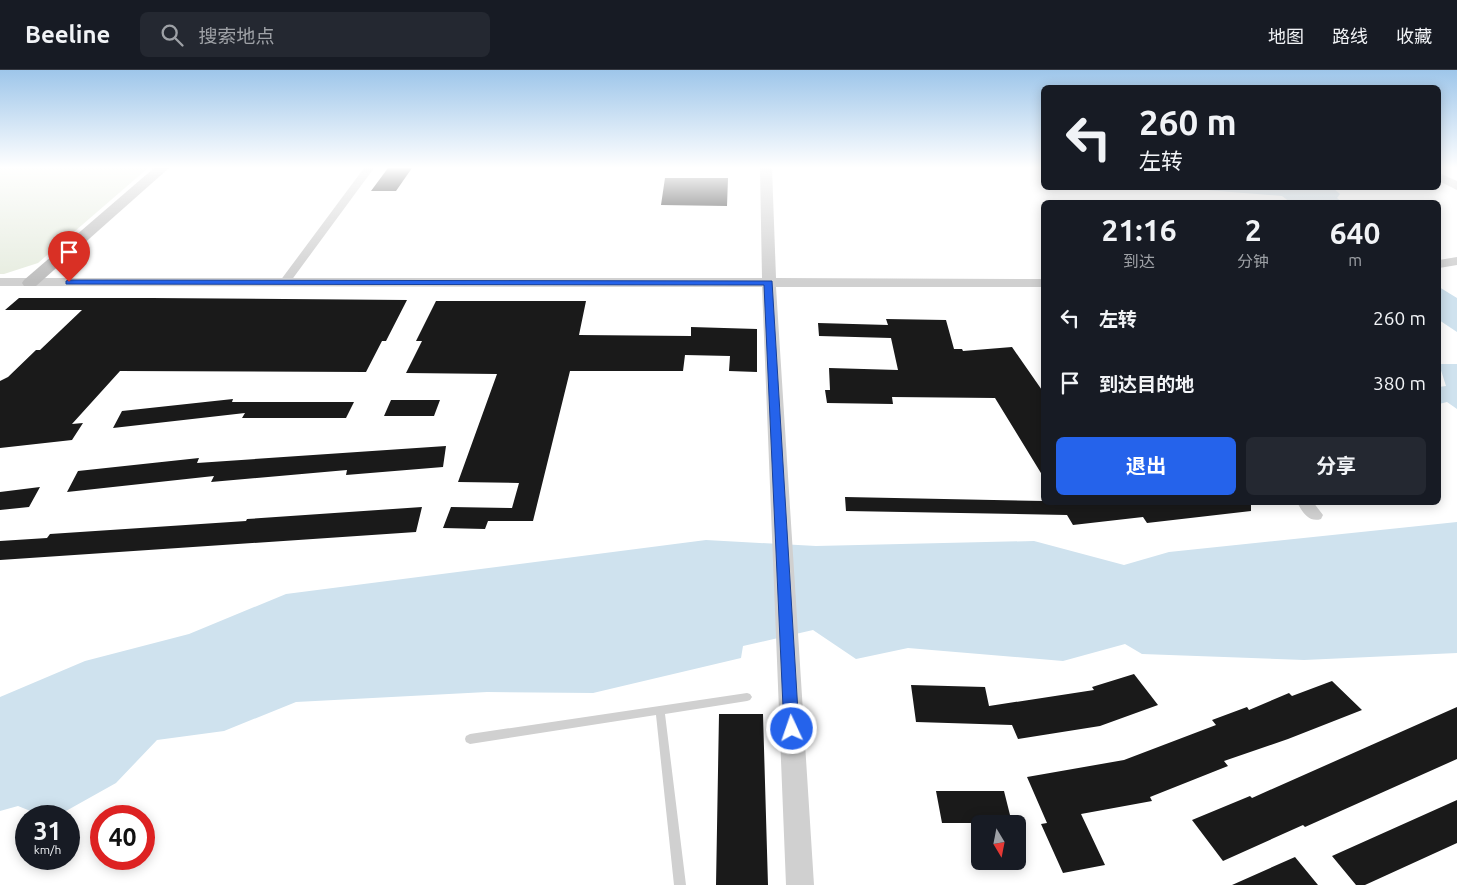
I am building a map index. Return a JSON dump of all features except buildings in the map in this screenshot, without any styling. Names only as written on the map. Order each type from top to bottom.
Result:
[{"type":"main road","points":[[30,282],[118,206]]},
{"type":"street","points":[[284,282],[341,206]]},
{"type":"street","points":[[767,206],[769,282],[800,885]]},
{"type":"street","points":[[1441,264],[1457,261]]},
{"type":"street","points":[[0,282],[1041,283]]},
{"type":"street","points":[[1307,505],[1315,515]]},
{"type":"lane","points":[[470,739],[747,697]]},
{"type":"lane","points":[[660,710],[680,885]]},
{"type":"shaded area","points":[[0,206],[104,206],[38,263],[0,274]]},
{"type":"water","points":[[1441,288],[1457,298],[1457,332],[1441,321]]},
{"type":"water","points":[[1441,364],[1457,364],[1457,409],[1447,402],[1441,404],[1441,387],[1446,386]]},
{"type":"water","points":[[1457,522],[1457,653],[1304,660],[1142,654],[1125,644],[1063,661],[908,648],[856,659],[813,630],[743,646],[741,658],[593,693],[487,692],[296,702],[224,731],[157,740],[116,783],[77,805],[15,805],[15,807],[0,811],[0,697],[85,661],[189,634],[286,594],[706,540],[816,546],[1034,541],[1124,565],[1169,552]]},
{"type":"route","points":[[69,282],[769,282],[792,729]]}]
